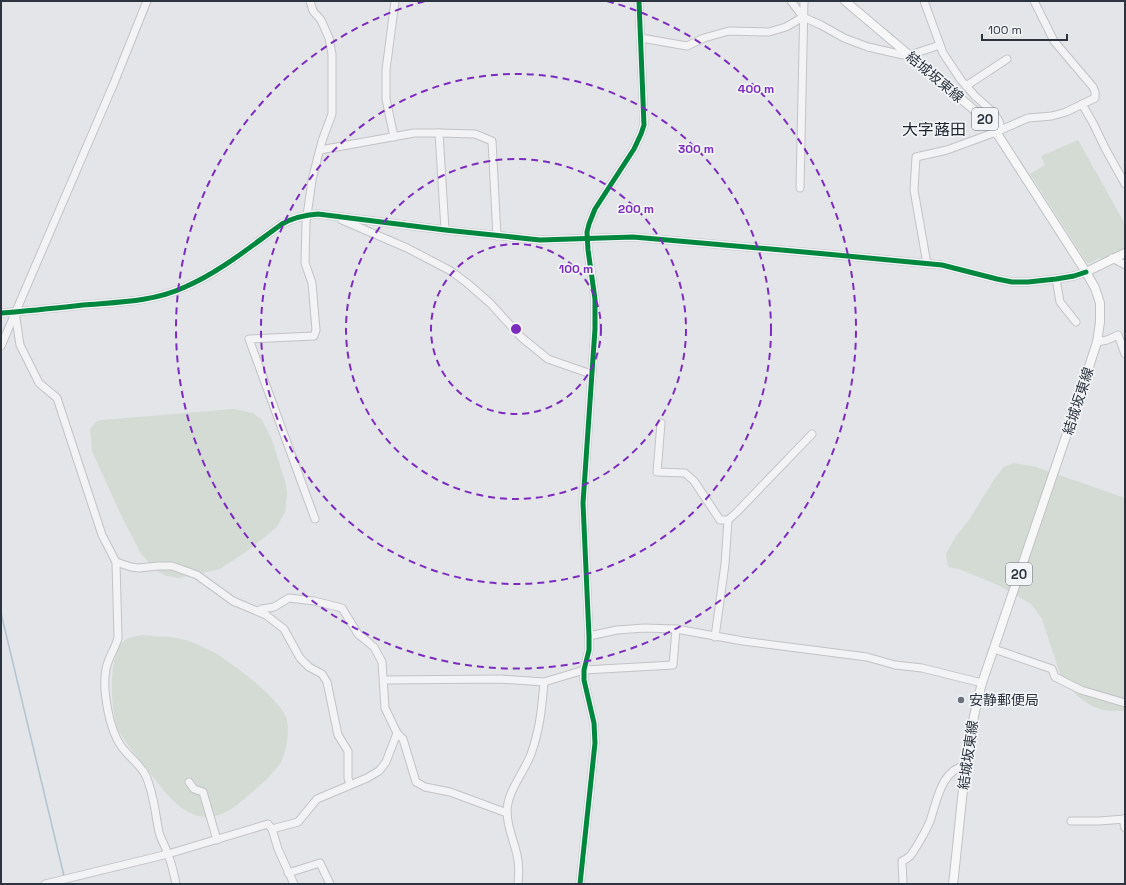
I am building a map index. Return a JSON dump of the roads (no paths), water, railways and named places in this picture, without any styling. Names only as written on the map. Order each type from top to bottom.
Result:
[{"type":"main road","name":"結城坂東線","points":[[847,1],[998,131],[1086,272],[1095,288],[1100,303],[1100,322],[1097,342],[982,683],[974,715],[953,884]]},
{"type":"main road","points":[[1086,272],[1125,253]]},
{"type":"street","points":[[1,346],[114,83],[147,1]]},
{"type":"street","points":[[310,1],[313,11],[321,20],[329,38],[332,54],[332,114],[322,141],[312,180],[307,214],[305,263],[312,283],[316,330],[314,336],[250,339],[315,519]]},
{"type":"street","points":[[394,137],[386,99],[386,70],[395,1]]},
{"type":"street","points":[[580,884],[595,744],[594,723],[584,680],[584,670],[589,650],[589,636],[583,503],[595,329],[595,299],[587,238],[589,224],[595,209],[634,149],[643,130],[639,1]]},
{"type":"street","points":[[791,1],[803,17],[821,24],[844,38],[868,47],[898,54],[910,55],[940,46]]},
{"type":"street","points":[[800,188],[804,1]]},
{"type":"street","points":[[924,1],[943,53],[966,86],[993,112],[999,121],[998,131]]},
{"type":"street","points":[[927,264],[914,190],[916,157],[947,150],[998,131],[1022,119],[1052,116],[1095,98],[1093,87],[1054,41],[1034,1]]},
{"type":"street","points":[[641,38],[687,46],[704,38],[729,31],[770,32],[786,27],[803,17]]},
{"type":"street","points":[[966,86],[1007,59]]},
{"type":"street","points":[[1082,104],[1094,123],[1105,148],[1125,184]]},
{"type":"street","points":[[320,150],[414,133],[475,134],[492,141],[497,236]]},
{"type":"street","points":[[439,133],[445,230]]},
{"type":"street","points":[[1,313],[145,300],[170,293],[204,278],[290,219],[307,214],[540,240],[633,237],[927,264],[1012,282],[1056,279],[1086,272]]},
{"type":"street","points":[[333,216],[407,248],[451,271],[490,303],[521,337],[548,359],[591,374]]},
{"type":"street","points":[[1112,258],[1125,265]]},
{"type":"street","points":[[1056,279],[1060,302],[1076,322]]},
{"type":"street","points":[[15,312],[20,345],[39,383],[56,398],[100,528],[116,562],[118,638],[107,665],[106,672],[108,711],[116,738],[146,776],[153,800],[160,837],[168,854],[176,884]]},
{"type":"street","points":[[1097,342],[1108,340],[1118,335],[1125,354]]},
{"type":"street","points":[[661,423],[657,472],[685,473],[694,481],[720,520],[728,520],[737,512],[812,434]]},
{"type":"street","points":[[715,637],[725,564],[728,520]]},
{"type":"street","points":[[116,562],[135,567],[158,566],[180,568],[197,575],[232,601],[266,615],[284,629],[300,658],[309,667],[322,674],[327,680],[338,734],[348,751],[348,778],[350,784]]},
{"type":"street","points":[[258,611],[262,609],[274,608],[289,598],[342,608],[358,634],[374,647],[382,662],[384,680],[384,708],[397,733],[403,739],[415,779],[418,784],[425,787],[450,792],[507,813]]},
{"type":"street","points":[[589,636],[617,630],[644,628],[676,629],[715,637],[867,657],[894,665],[922,668],[982,683]]},
{"type":"street","points":[[384,680],[500,679],[544,682],[584,670],[673,665],[676,629]]},
{"type":"street","points":[[994,649],[1052,669],[1055,677],[1081,690],[1125,703]]},
{"type":"street","points":[[518,884],[516,852],[507,813],[513,790],[531,754],[542,717],[544,682]]},
{"type":"street","points":[[272,829],[298,822],[317,799],[367,778],[379,771],[386,762],[397,733]]},
{"type":"street","points":[[903,884],[902,862],[910,856],[930,822],[935,802],[948,775],[954,769],[967,764]]},
{"type":"street","points":[[189,782],[194,789],[203,792],[217,840]]},
{"type":"street","points":[[1071,821],[1124,819],[1125,828]]},
{"type":"street","points":[[45,884],[168,854],[268,824],[272,829],[278,849],[294,884]]},
{"type":"street","points":[[288,873],[320,863],[330,884]]},
{"type":"waterway","points":[[1,613],[64,876]]},
{"type":"place","name":"安静郵便局","points":[[961,700]]},
{"type":"district","name":"大字蕗田","points":[[934,129]]}]
